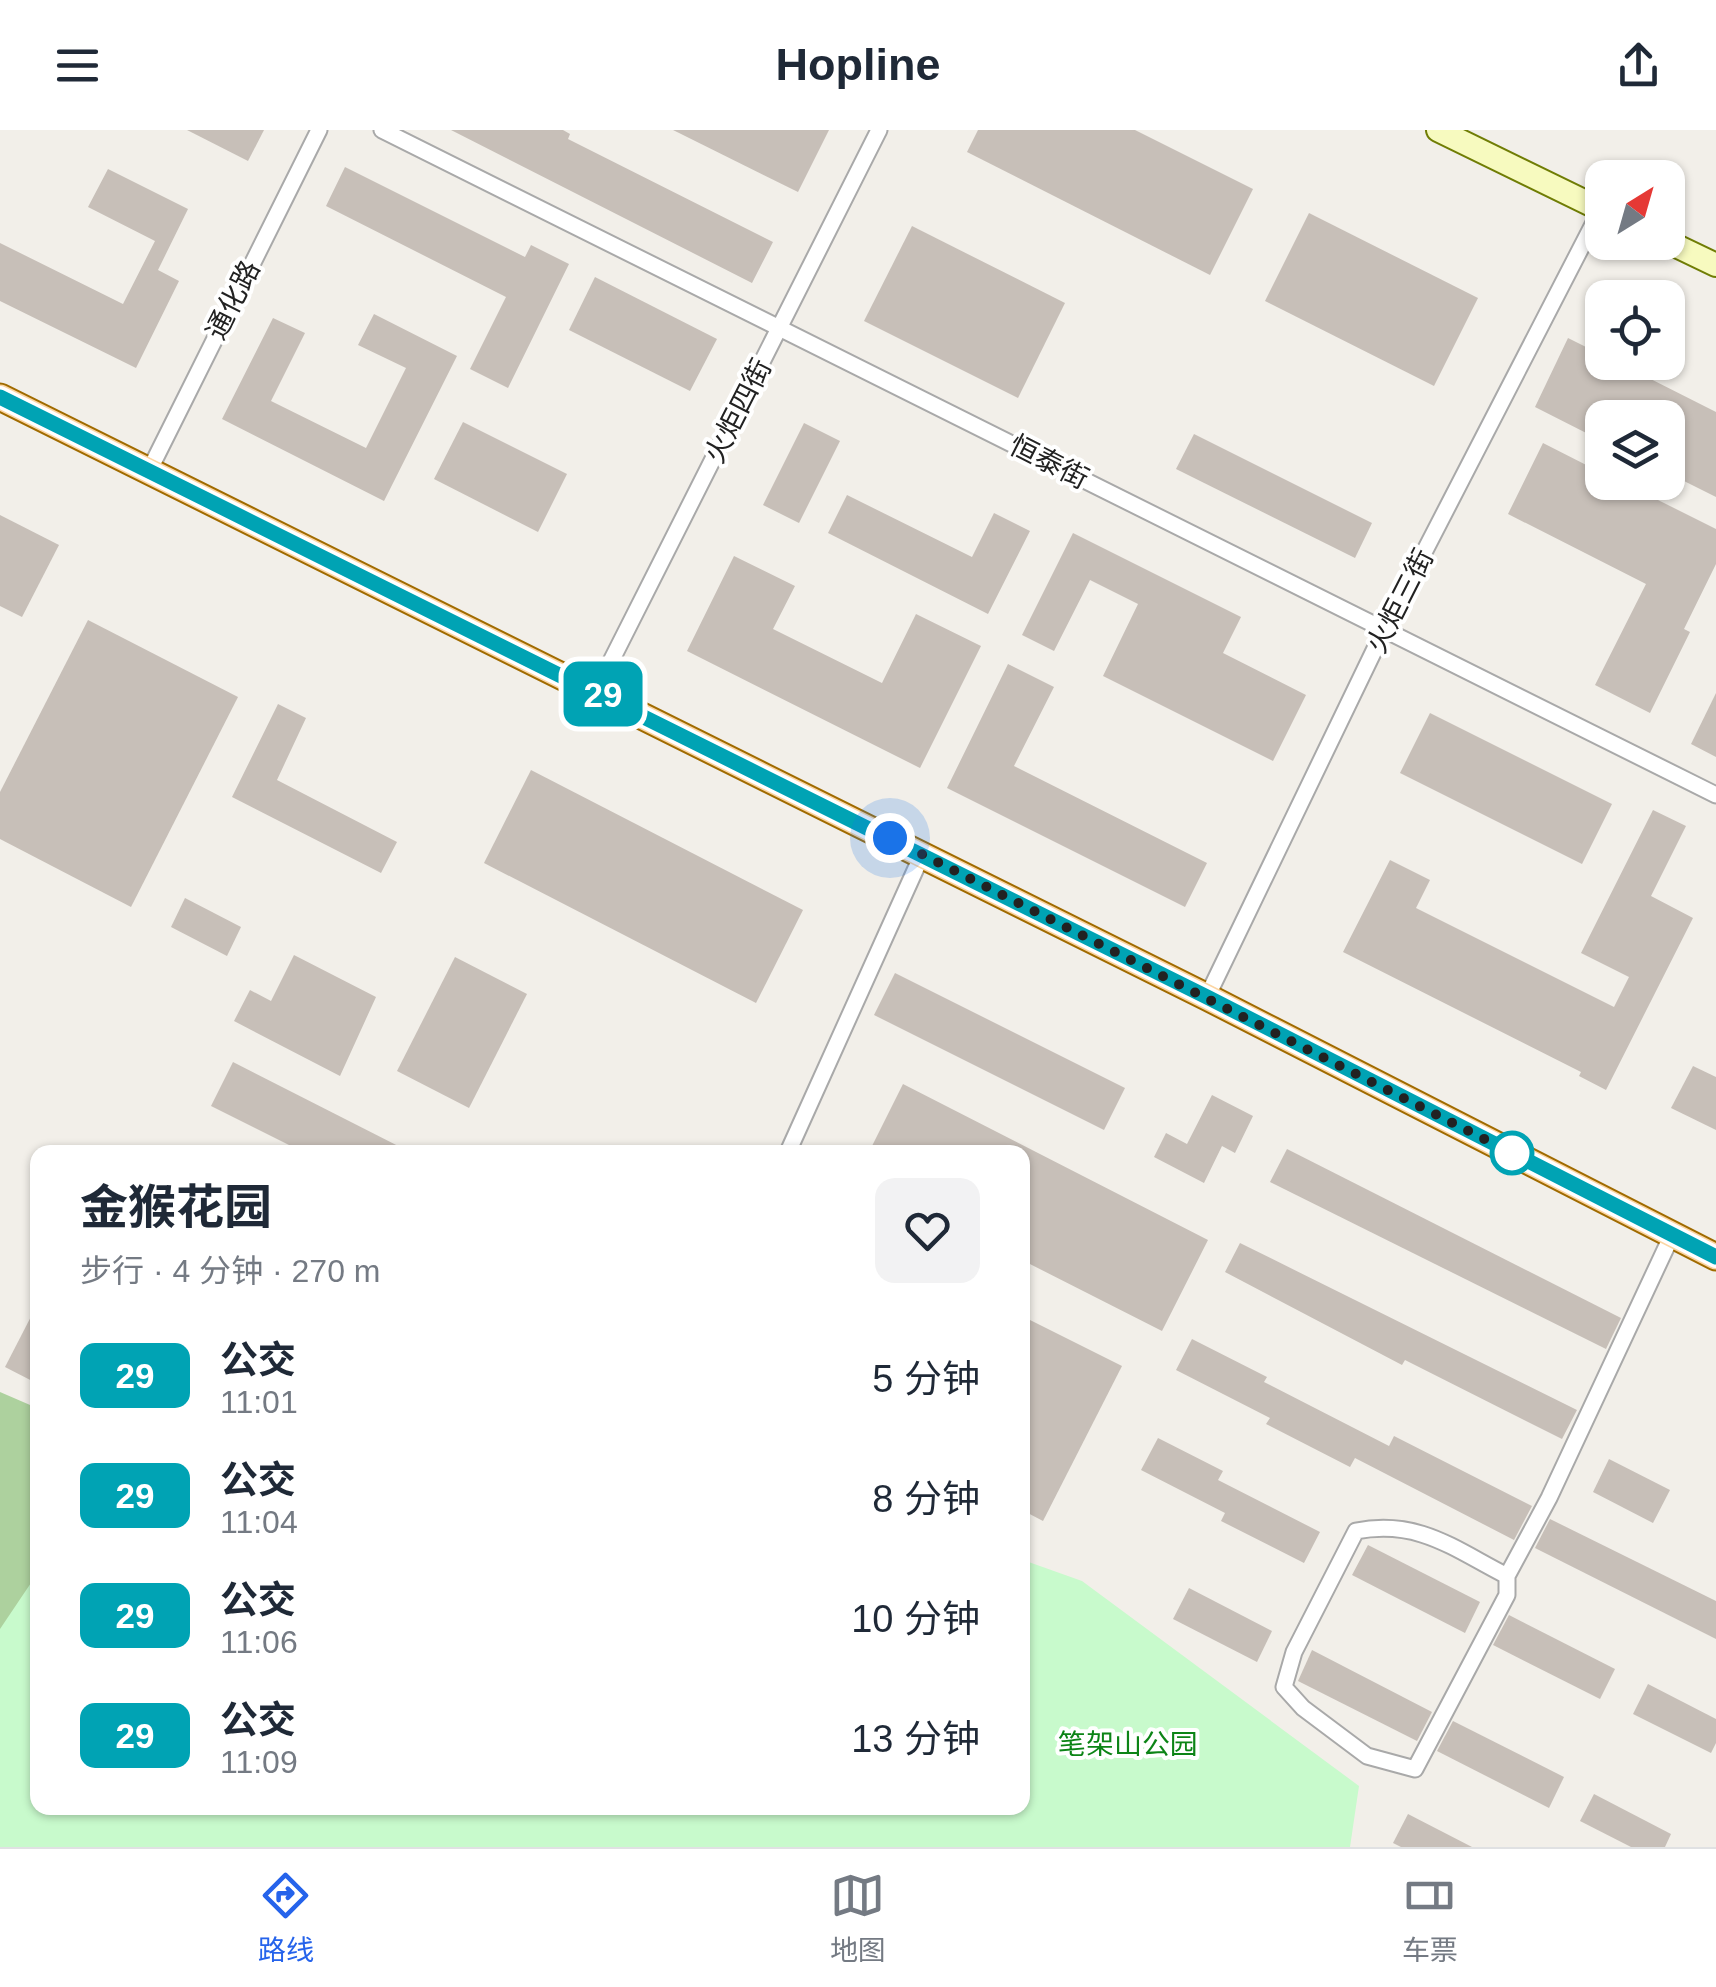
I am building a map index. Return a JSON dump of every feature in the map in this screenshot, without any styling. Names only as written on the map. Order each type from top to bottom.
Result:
[{"type":"main road","points":[[1438,130],[1585,201]]},
{"type":"main road","points":[[1685,250],[1716,266]]},
{"type":"main road","points":[[0,397],[1207,997],[1716,1257]]},
{"type":"street","name":"通化路","points":[[149,471],[318,130]]},
{"type":"street","name":"恒泰街","points":[[382,130],[1716,795]]},
{"type":"street","name":"火炬四街","points":[[596,691],[879,130]]},
{"type":"street","name":"火炬三街","points":[[1207,997],[1384,630],[1585,242]]},
{"type":"street","points":[[791,1145],[922,855]]},
{"type":"street","points":[[1507,1576],[1423,1532],[1386,1526],[1356,1531],[1294,1652],[1284,1687],[1303,1708],[1367,1756],[1416,1769],[1507,1596],[1507,1576],[1672,1235]]},
{"type":"green space","points":[[0,1392],[30,1405],[30,1737],[0,1725]]},
{"type":"green space","name":"笔架山公园","points":[[1030,1562],[1082,1581],[1359,1786],[1350,1847],[0,1847],[0,1629],[30,1584],[30,1815],[1030,1815]]},
{"type":"building","points":[[187,130],[264,130],[248,161]]},
{"type":"building","points":[[451,130],[563,130],[570,134],[568,139],[773,242],[752,283]]},
{"type":"building","points":[[673,130],[829,130],[798,192]]},
{"type":"building","points":[[978,130],[1135,130],[1253,189],[1210,275],[967,152]]},
{"type":"building","points":[[345,167],[525,257],[531,245],[569,264],[508,388],[470,369],[506,297],[326,206]]},
{"type":"building","points":[[108,169],[188,209],[158,270],[179,281],[136,368],[0,301],[0,243],[123,304],[155,241],[88,207]]},
{"type":"building","points":[[1309,213],[1478,298],[1434,386],[1265,301]]},
{"type":"building","points":[[912,226],[1065,303],[1018,398],[864,321]]},
{"type":"building","points":[[595,277],[717,339],[690,391],[569,330]]},
{"type":"building","points":[[374,314],[457,356],[384,501],[222,419],[273,318],[305,333],[271,401],[366,448],[406,368],[358,345]]},
{"type":"building","points":[[1568,338],[1585,346],[1585,380],[1653,380],[1716,412],[1716,497],[1685,482],[1685,400],[1585,400],[1585,432],[1535,407]]},
{"type":"building","points":[[463,422],[567,474],[538,532],[434,479]]},
{"type":"building","points":[[804,423],[840,441],[799,523],[763,505]]},
{"type":"building","points":[[1194,434],[1372,523],[1355,558],[1176,469]]},
{"type":"building","points":[[1543,443],[1585,464],[1585,500],[1658,500],[1716,529],[1716,564],[1684,629],[1690,632],[1650,713],[1595,685],[1646,584],[1508,514]]},
{"type":"building","points":[[847,495],[972,557],[994,513],[1030,531],[988,614],[828,533]]},
{"type":"building","points":[[0,515],[59,545],[22,617],[0,606]]},
{"type":"building","points":[[1073,533],[1241,617],[1223,653],[1306,695],[1273,761],[1103,676],[1138,604],[1090,580],[1054,651],[1022,635]]},
{"type":"building","points":[[734,556],[795,586],[773,629],[882,683],[916,614],[981,646],[920,768],[687,651]]},
{"type":"building","points":[[88,620],[238,697],[131,907],[0,839],[0,792]]},
{"type":"building","points":[[1008,664],[1054,687],[1014,766],[1207,863],[1185,907],[947,788]]},
{"type":"building","points":[[1716,693],[1716,757],[1691,744]]},
{"type":"building","points":[[278,704],[306,718],[277,780],[397,842],[381,873],[232,797]]},
{"type":"building","points":[[1430,713],[1612,804],[1582,864],[1400,773]]},
{"type":"building","points":[[531,770],[803,910],[756,1003],[484,863]]},
{"type":"building","points":[[1653,810],[1686,826],[1651,896],[1693,918],[1606,1090],[1579,1076],[1581,1072],[1343,952],[1390,860],[1430,880],[1416,908],[1614,1007],[1629,977],[1581,953]]},
{"type":"building","points":[[185,898],[241,927],[227,956],[171,927]]},
{"type":"building","points":[[294,955],[376,997],[340,1076],[234,1021],[250,990],[271,1001]]},
{"type":"building","points":[[455,957],[527,994],[469,1108],[397,1071]]},
{"type":"building","points":[[895,973],[1125,1088],[1104,1130],[874,1015]]},
{"type":"building","points":[[233,1062],[396,1145],[289,1145],[211,1106]]},
{"type":"building","points":[[1693,1066],[1716,1077],[1716,1130],[1671,1108]]},
{"type":"building","points":[[903,1084],[1022,1145],[872,1145]]},
{"type":"building","points":[[1212,1095],[1253,1116],[1235,1153],[1222,1146],[1204,1183],[1154,1157],[1166,1133],[1187,1144]]},
{"type":"building","points":[[1030,1149],[1208,1240],[1162,1331],[1030,1264]]},
{"type":"building","points":[[1287,1149],[1621,1318],[1606,1349],[1270,1182]]},
{"type":"building","points":[[1240,1243],[1577,1410],[1562,1439],[1405,1360],[1402,1365],[1225,1272]]},
{"type":"building","points":[[30,1319],[30,1380],[5,1367]]},
{"type":"building","points":[[1030,1320],[1122,1366],[1043,1521],[1030,1514]]},
{"type":"building","points":[[1192,1339],[1267,1377],[1264,1382],[1389,1446],[1394,1436],[1532,1506],[1514,1540],[1355,1458],[1350,1467],[1266,1424],[1270,1418],[1176,1370]]},
{"type":"building","points":[[1158,1438],[1223,1471],[1218,1480],[1320,1532],[1304,1563],[1221,1521],[1225,1513],[1141,1470]]},
{"type":"building","points":[[1609,1459],[1670,1490],[1653,1523],[1593,1492]]},
{"type":"building","points":[[1550,1519],[1716,1601],[1716,1639],[1535,1548]]},
{"type":"building","points":[[1368,1545],[1480,1602],[1465,1633],[1352,1575]]},
{"type":"building","points":[[1189,1588],[1272,1631],[1257,1662],[1173,1619]]},
{"type":"building","points":[[1509,1615],[1615,1669],[1600,1699],[1493,1645]]},
{"type":"building","points":[[1312,1650],[1432,1712],[1417,1741],[1298,1681]]},
{"type":"building","points":[[1648,1684],[1716,1719],[1716,1743],[1711,1753],[1633,1714]]},
{"type":"building","points":[[1453,1721],[1564,1777],[1549,1808],[1437,1751]]},
{"type":"building","points":[[1594,1794],[1671,1834],[1665,1847],[1631,1847],[1580,1821]]},
{"type":"building","points":[[1408,1814],[1472,1847],[1401,1847],[1393,1843]]},
{"type":"bus line","name":"29","points":[[0,397],[1207,997],[1716,1257]]},
{"type":"route","points":[[890,838],[1512,1153]]}]
